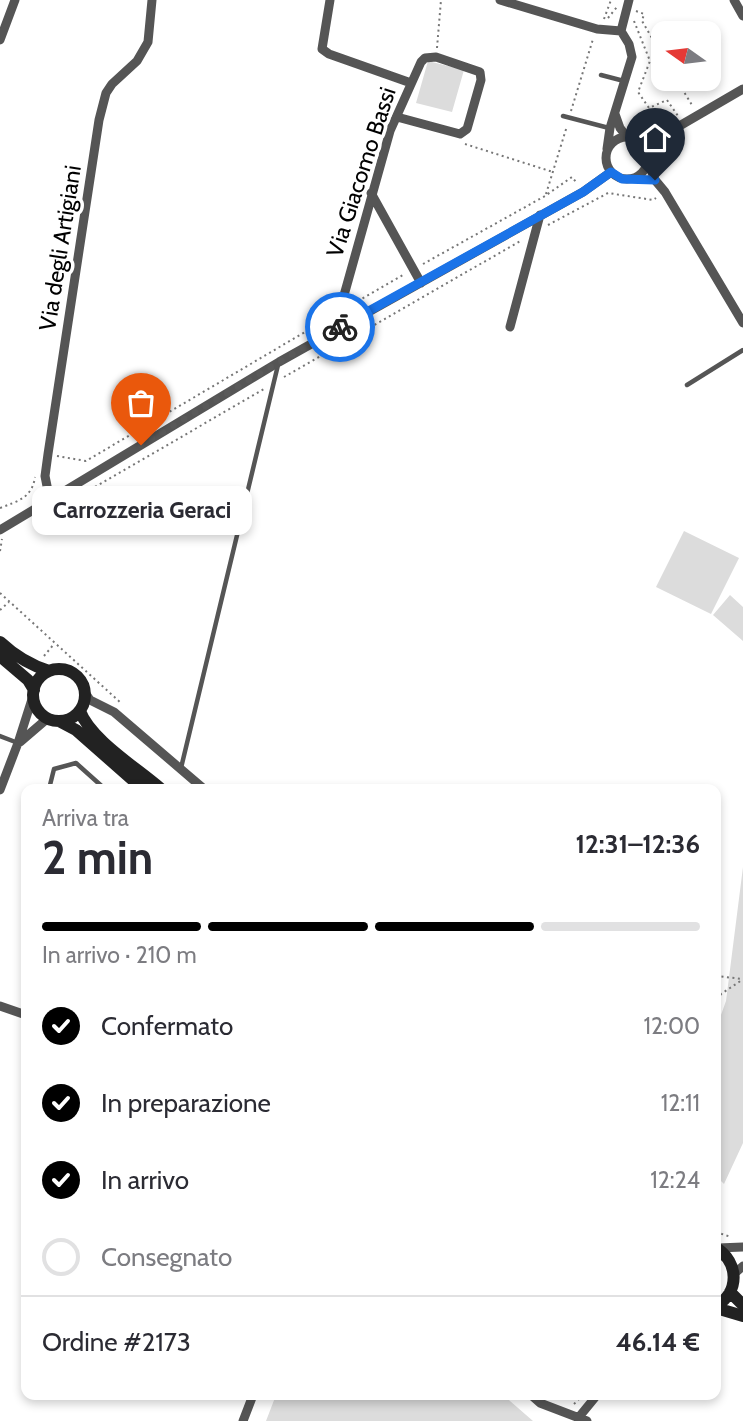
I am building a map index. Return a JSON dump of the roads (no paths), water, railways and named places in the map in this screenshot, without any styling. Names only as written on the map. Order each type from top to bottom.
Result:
[{"type":"main road","points":[[0,642],[19,658],[49,671]]},
{"type":"main road","points":[[0,656],[29,680],[35,705],[53,720],[76,730],[137,784]]},
{"type":"main road","points":[[33,693],[36,682],[49,671],[59,668],[69,670],[84,684],[86,694],[80,711],[71,719],[53,720]]},
{"type":"main road","points":[[80,711],[84,723],[94,735],[155,784]]},
{"type":"main road","points":[[721,1252],[739,1270],[730,1292],[721,1302]]},
{"type":"main road","points":[[730,1292],[743,1305]]},
{"type":"main road","points":[[721,1309],[743,1316]]},
{"type":"street","points":[[0,40],[15,0]]},
{"type":"street","name":"Via degli Artigiani","points":[[50,501],[45,476],[102,106],[112,83],[143,53],[148,42],[154,0]]},
{"type":"street","name":"Via Giacomo Bassi","points":[[330,0],[322,49],[329,54],[411,83],[390,131],[334,331]]},
{"type":"street","points":[[500,0],[597,29],[621,31]]},
{"type":"street","points":[[734,0],[743,16]]},
{"type":"street","points":[[630,6],[621,31],[632,50],[610,128],[607,163],[611,172],[622,179],[655,180]]},
{"type":"street","points":[[397,117],[460,135],[467,129],[481,80],[480,72],[436,57],[425,58],[411,83]]},
{"type":"street","points":[[645,146],[697,110],[743,89]]},
{"type":"street","points":[[615,113],[620,128],[627,137]]},
{"type":"street","points":[[607,152],[612,143],[627,137],[637,139],[645,146],[655,180],[665,192],[743,323]]},
{"type":"street","points":[[631,179],[644,171],[649,162]]},
{"type":"street","points":[[0,531],[279,362],[583,192],[611,172]]},
{"type":"street","points":[[371,193],[421,283]]},
{"type":"street","points":[[510,327],[540,215]]},
{"type":"street","points":[[0,790],[33,693]]},
{"type":"street","points":[[86,694],[90,700],[114,712],[198,784]]},
{"type":"street","points":[[18,743],[53,720]]},
{"type":"street","points":[[0,1006],[21,1013]]},
{"type":"street","points":[[721,1248],[743,1247]]},
{"type":"street","points":[[243,1421],[251,1400]]},
{"type":"street","points":[[537,1400],[583,1419],[594,1400]]},
{"type":"lane","points":[[601,75],[624,81]]},
{"type":"lane","points":[[563,116],[610,128]]},
{"type":"lane","points":[[687,385],[743,350]]},
{"type":"lane","points":[[181,769],[279,362]]},
{"type":"lane","points":[[0,736],[18,743]]},
{"type":"lane","points":[[50,784],[54,769],[76,763],[99,784]]},
{"type":"lane","points":[[136,767],[145,784]]},
{"type":"place","name":"Carrozzeria Geraci","points":[[141,445]]}]
